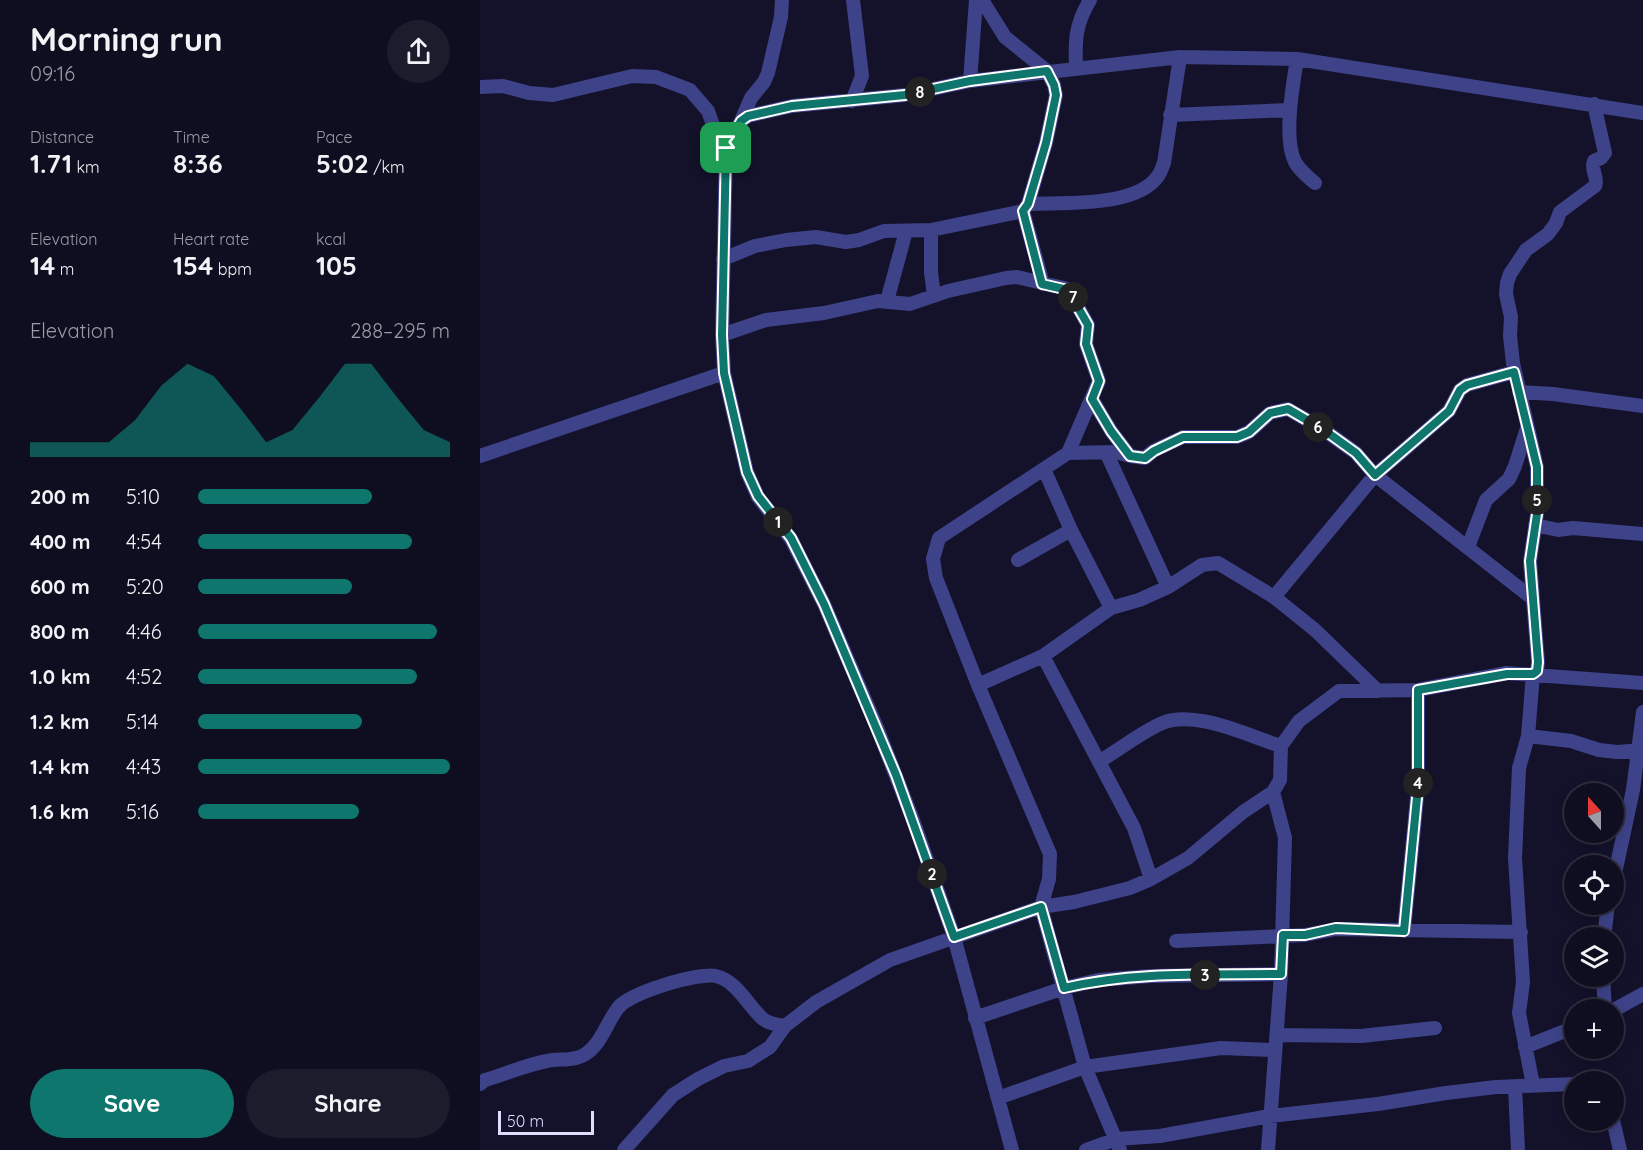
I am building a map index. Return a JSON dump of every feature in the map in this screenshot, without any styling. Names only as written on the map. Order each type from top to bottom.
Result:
[{"type":"street","points":[[782,0],[782,17],[768,73],[751,98],[726,148],[722,335],[724,373],[747,472],[758,496],[791,538],[824,604],[883,742],[913,820],[954,937],[1012,1150]]},
{"type":"street","points":[[852,100],[862,76],[853,0]]},
{"type":"street","points":[[970,81],[976,0]]},
{"type":"street","points":[[981,0],[1005,37],[1047,71],[1054,85],[1056,95],[1046,143],[1025,207],[1042,284]]},
{"type":"street","points":[[1076,68],[1075,35],[1082,13],[1090,0]]},
{"type":"street","points":[[741,121],[748,116],[792,106],[905,95],[970,81],[1180,57],[1297,59],[1643,113]]},
{"type":"street","points":[[723,259],[755,246],[786,240],[816,237],[846,242],[884,231],[931,230],[1025,207],[1126,198],[1158,177],[1164,163],[1180,57]]},
{"type":"street","points":[[1297,59],[1289,110],[1292,155],[1302,172],[1315,183]]},
{"type":"street","points":[[480,87],[502,86],[529,93],[553,95],[632,76],[656,77],[690,90],[708,111],[717,136],[726,148]]},
{"type":"street","points":[[1533,1085],[1519,1014],[1523,982],[1515,858],[1519,768],[1528,736],[1533,674],[1537,671],[1538,662],[1532,598],[1537,467],[1514,372],[1510,336],[1511,317],[1506,294],[1510,274],[1526,250],[1548,234],[1560,212],[1597,183],[1592,165],[1605,153],[1594,104]]},
{"type":"street","points":[[1170,115],[1289,110]]},
{"type":"street","points":[[931,230],[931,272],[934,296]]},
{"type":"street","points":[[887,301],[906,231]]},
{"type":"street","points":[[722,335],[766,320],[824,313],[878,301],[905,305],[1006,278],[1017,277],[1068,290],[1088,325],[1086,344],[1099,381],[1068,453]]},
{"type":"street","points":[[1274,597],[1375,475],[1449,411],[1460,390],[1467,385],[1514,372]]},
{"type":"street","points":[[480,456],[724,373]]},
{"type":"street","points":[[1519,392],[1553,394],[1643,406]]},
{"type":"street","points":[[1092,399],[1111,431],[1130,456]]},
{"type":"street","points":[[1118,1145],[1085,1067],[1041,907],[1049,879],[1050,854],[978,685],[936,578],[933,559],[939,538],[1068,453],[1116,452],[1145,458],[1183,437],[1237,437],[1249,432],[1270,413],[1288,409],[1324,430],[1356,453],[1375,475],[1532,598]]},
{"type":"street","points":[[1468,547],[1486,500],[1509,479],[1527,427]]},
{"type":"street","points":[[1107,452],[1168,587]]},
{"type":"street","points":[[1515,466],[1535,460]]},
{"type":"street","points":[[1044,469],[1071,530],[1111,608]]},
{"type":"street","points":[[1535,525],[1558,530],[1573,528],[1643,534]]},
{"type":"street","points":[[1018,560],[1071,530]]},
{"type":"street","points":[[1532,551],[1558,530]]},
{"type":"street","points":[[978,685],[1043,656],[1111,608],[1139,600],[1168,587],[1202,565],[1218,563],[1274,597],[1315,630],[1378,691]]},
{"type":"street","points":[[1043,656],[1134,828],[1152,879]]},
{"type":"street","points":[[624,1150],[673,1095],[724,1066],[748,1061],[770,1047],[785,1026],[816,1002],[890,960],[1041,907],[1074,902],[1131,888],[1152,879],[1188,858],[1243,812],[1273,792],[1280,780],[1281,746],[1299,721],[1339,691],[1418,690],[1507,674],[1643,683]]},
{"type":"street","points":[[1404,931],[1418,787],[1418,690]]},
{"type":"street","points":[[1619,855],[1640,750],[1643,712]]},
{"type":"street","points":[[1100,761],[1162,723],[1181,720],[1200,720],[1281,746]]},
{"type":"street","points":[[1528,736],[1571,741],[1599,750],[1640,750]]},
{"type":"street","points":[[1268,1150],[1281,974],[1285,838],[1273,792]]},
{"type":"street","points":[[1176,941],[1305,935],[1336,928],[1521,932]]},
{"type":"street","points":[[975,1018],[1064,988],[1098,980],[1151,976],[1281,974]]},
{"type":"street","points":[[480,1084],[485,1080],[548,1061],[574,1059],[587,1053],[625,1000],[700,975],[718,976],[732,985],[764,1020],[785,1026]]},
{"type":"street","points":[[1624,1004],[1643,994]]},
{"type":"street","points":[[1277,1035],[1361,1036],[1435,1028]]},
{"type":"street","points":[[1525,1047],[1564,1031]]},
{"type":"street","points":[[998,1098],[1085,1067],[1221,1048],[1275,1050]]},
{"type":"street","points":[[1086,1150],[1270,1116],[1378,1104],[1446,1093],[1564,1084]]},
{"type":"street","points":[[1515,1087],[1518,1150]]},
{"type":"street","points":[[1616,1131],[1620,1150]]},
{"type":"route","points":[[1047,71],[1056,95],[1046,143],[1028,204],[1023,211],[1042,284],[1068,290],[1088,325],[1085,336],[1086,344],[1099,381],[1092,399],[1111,431],[1130,456],[1145,458],[1183,437],[1237,437],[1249,432],[1270,413],[1288,409],[1324,430],[1356,453],[1375,475],[1449,411],[1460,390],[1467,385],[1514,372],[1537,467],[1537,514],[1530,561],[1537,671],[1533,674],[1507,674],[1418,690],[1418,787],[1404,931],[1336,928],[1305,935],[1283,935],[1281,974],[1151,976],[1098,980],[1064,988],[1041,907],[954,937],[896,775],[824,604],[791,538],[758,496],[747,472],[724,373],[722,335],[726,148],[741,121],[748,116],[792,106],[905,95],[970,81],[1047,71]]}]
